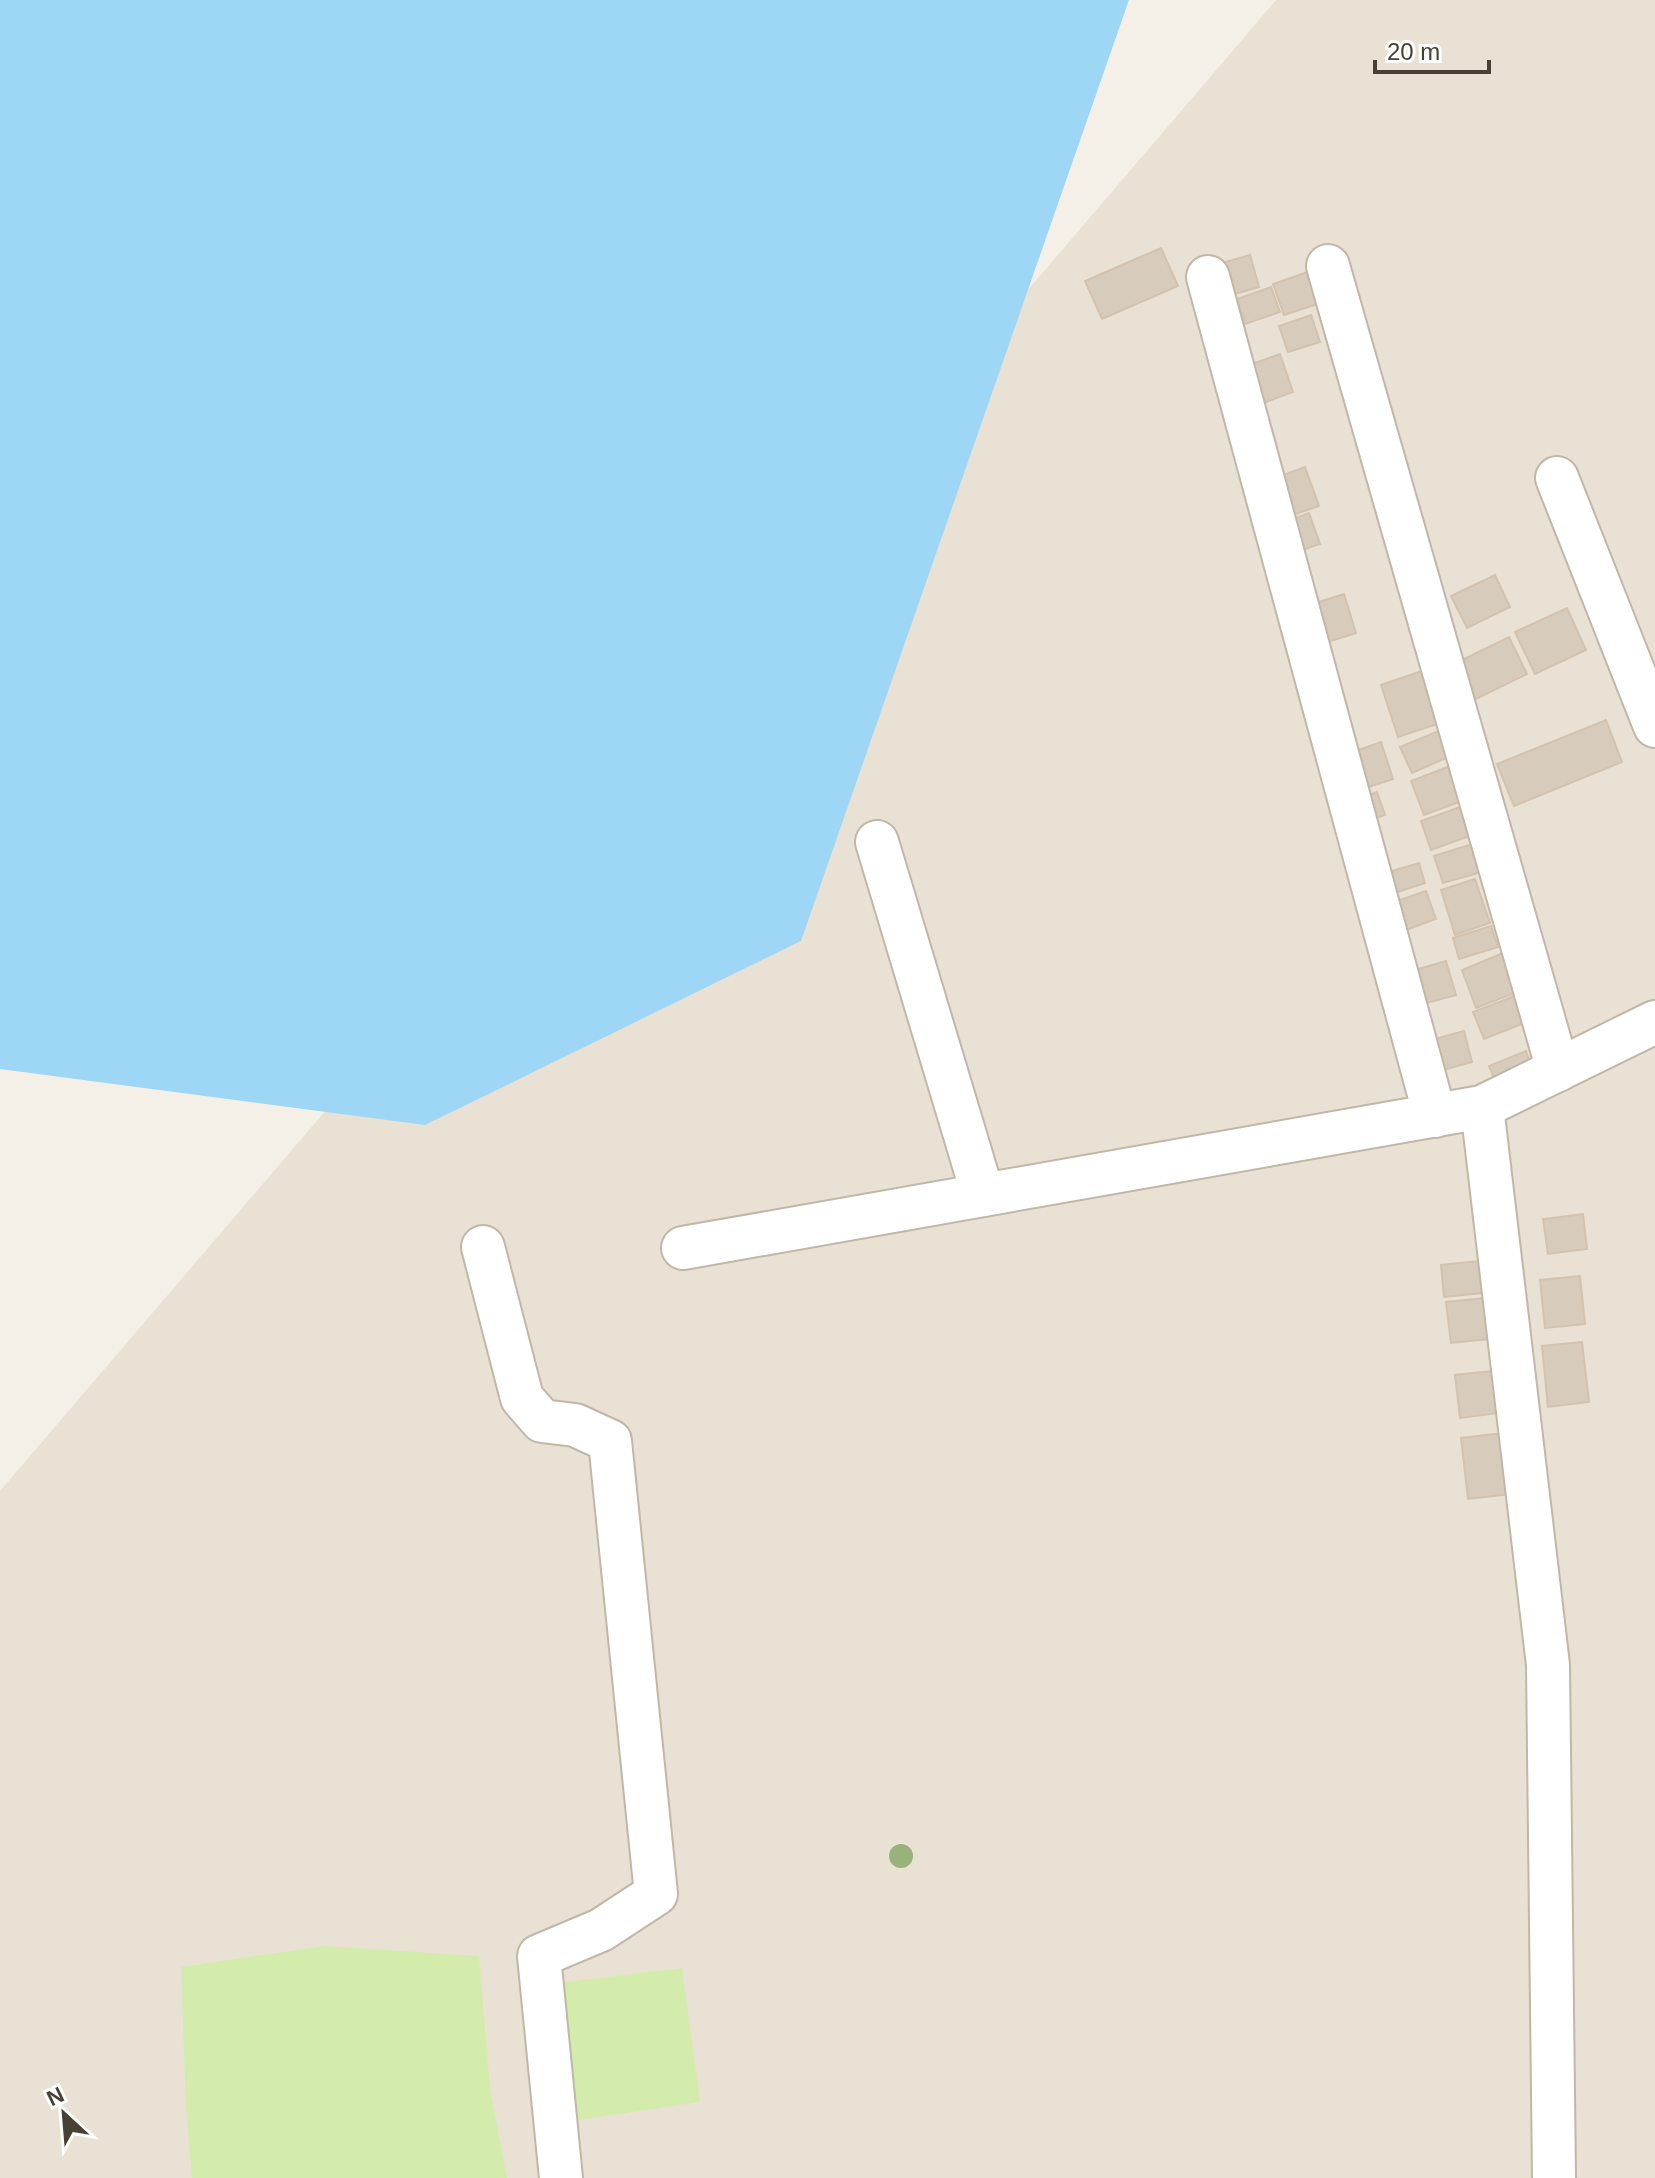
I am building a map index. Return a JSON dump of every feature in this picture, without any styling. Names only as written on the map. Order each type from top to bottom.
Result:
[{"type":"street","points":[[1328,266],[1558,1070]]},
{"type":"street","points":[[1208,277],[1435,1116]]},
{"type":"street","points":[[1557,478],[1655,726]]},
{"type":"street","points":[[877,842],[983,1195]]},
{"type":"street","points":[[683,1248],[1482,1107],[1655,1022]]},
{"type":"street","points":[[1482,1107],[1548,1665],[1554,2178]]},
{"type":"street","points":[[483,1247],[522,1398],[542,1421],[575,1425],[610,1441],[656,1894],[601,1930],[539,1956],[561,2178]]},
{"type":"shaded area","points":[[1276,0],[1655,0],[1655,2178],[0,2178],[0,1491]]},
{"type":"green space","points":[[325,1946],[479,1956],[490,2089],[507,2178],[192,2178],[181,1967]]},
{"type":"green space","points":[[682,1968],[700,2102],[572,2121],[549,1984]]},
{"type":"water","points":[[0,0],[1129,0],[801,941],[425,1125],[0,1069]]},
{"type":"building","points":[[1161,248],[1178,286],[1102,319],[1085,281]]},
{"type":"building","points":[[1250,255],[1259,287],[1231,295],[1222,263]]},
{"type":"building","points":[[1316,269],[1327,301],[1284,315],[1273,284]]},
{"type":"building","points":[[1271,287],[1280,312],[1245,324],[1237,299]]},
{"type":"building","points":[[1311,315],[1320,342],[1288,352],[1279,326]]},
{"type":"building","points":[[1280,354],[1293,392],[1258,405],[1244,367]]},
{"type":"building","points":[[1305,467],[1319,506],[1284,518],[1270,480]]},
{"type":"building","points":[[1309,513],[1320,544],[1294,553],[1283,523]]},
{"type":"building","points":[[1495,575],[1510,607],[1467,628],[1451,596]]},
{"type":"building","points":[[1344,594],[1356,633],[1318,645],[1306,606]]},
{"type":"building","points":[[1567,608],[1586,650],[1535,674],[1515,632]]},
{"type":"building","points":[[1509,637],[1527,674],[1474,700],[1456,663]]},
{"type":"building","points":[[1422,671],[1440,723],[1398,737],[1381,685]]},
{"type":"building","points":[[1606,720],[1622,762],[1514,806],[1497,764]]},
{"type":"building","points":[[1441,730],[1453,755],[1412,773],[1400,747]]},
{"type":"building","points":[[1381,742],[1393,779],[1356,791],[1344,755]]},
{"type":"building","points":[[1463,761],[1476,796],[1424,815],[1411,781]]},
{"type":"building","points":[[1377,792],[1385,815],[1363,823],[1355,800]]},
{"type":"building","points":[[1471,803],[1481,832],[1431,850],[1421,821]]},
{"type":"building","points":[[1476,843],[1485,871],[1443,883],[1434,856]]},
{"type":"building","points":[[1419,863],[1425,883],[1385,896],[1379,875]]},
{"type":"building","points":[[1475,879],[1490,923],[1455,935],[1441,890]]},
{"type":"building","points":[[1426,891],[1436,919],[1398,933],[1388,904]]},
{"type":"building","points":[[1491,926],[1498,947],[1459,959],[1453,938]]},
{"type":"building","points":[[1505,952],[1520,991],[1476,1008],[1462,970]]},
{"type":"building","points":[[1446,961],[1456,995],[1415,1006],[1405,973]]},
{"type":"building","points":[[1517,995],[1527,1022],[1484,1039],[1473,1012]]},
{"type":"building","points":[[1464,1031],[1472,1062],[1432,1073],[1424,1042]]},
{"type":"building","points":[[1526,1051],[1532,1068],[1496,1083],[1489,1066]]},
{"type":"building","points":[[1583,1214],[1587,1249],[1548,1254],[1543,1219]]},
{"type":"building","points":[[1479,1261],[1483,1293],[1444,1297],[1441,1265]]},
{"type":"building","points":[[1580,1276],[1585,1324],[1545,1328],[1540,1280]]},
{"type":"building","points":[[1485,1298],[1489,1339],[1451,1343],[1446,1302]]},
{"type":"building","points":[[1582,1342],[1589,1402],[1548,1407],[1542,1346]]},
{"type":"building","points":[[1502,1370],[1507,1412],[1460,1418],[1455,1375]]},
{"type":"building","points":[[1512,1432],[1519,1493],[1468,1499],[1461,1438]]}]
